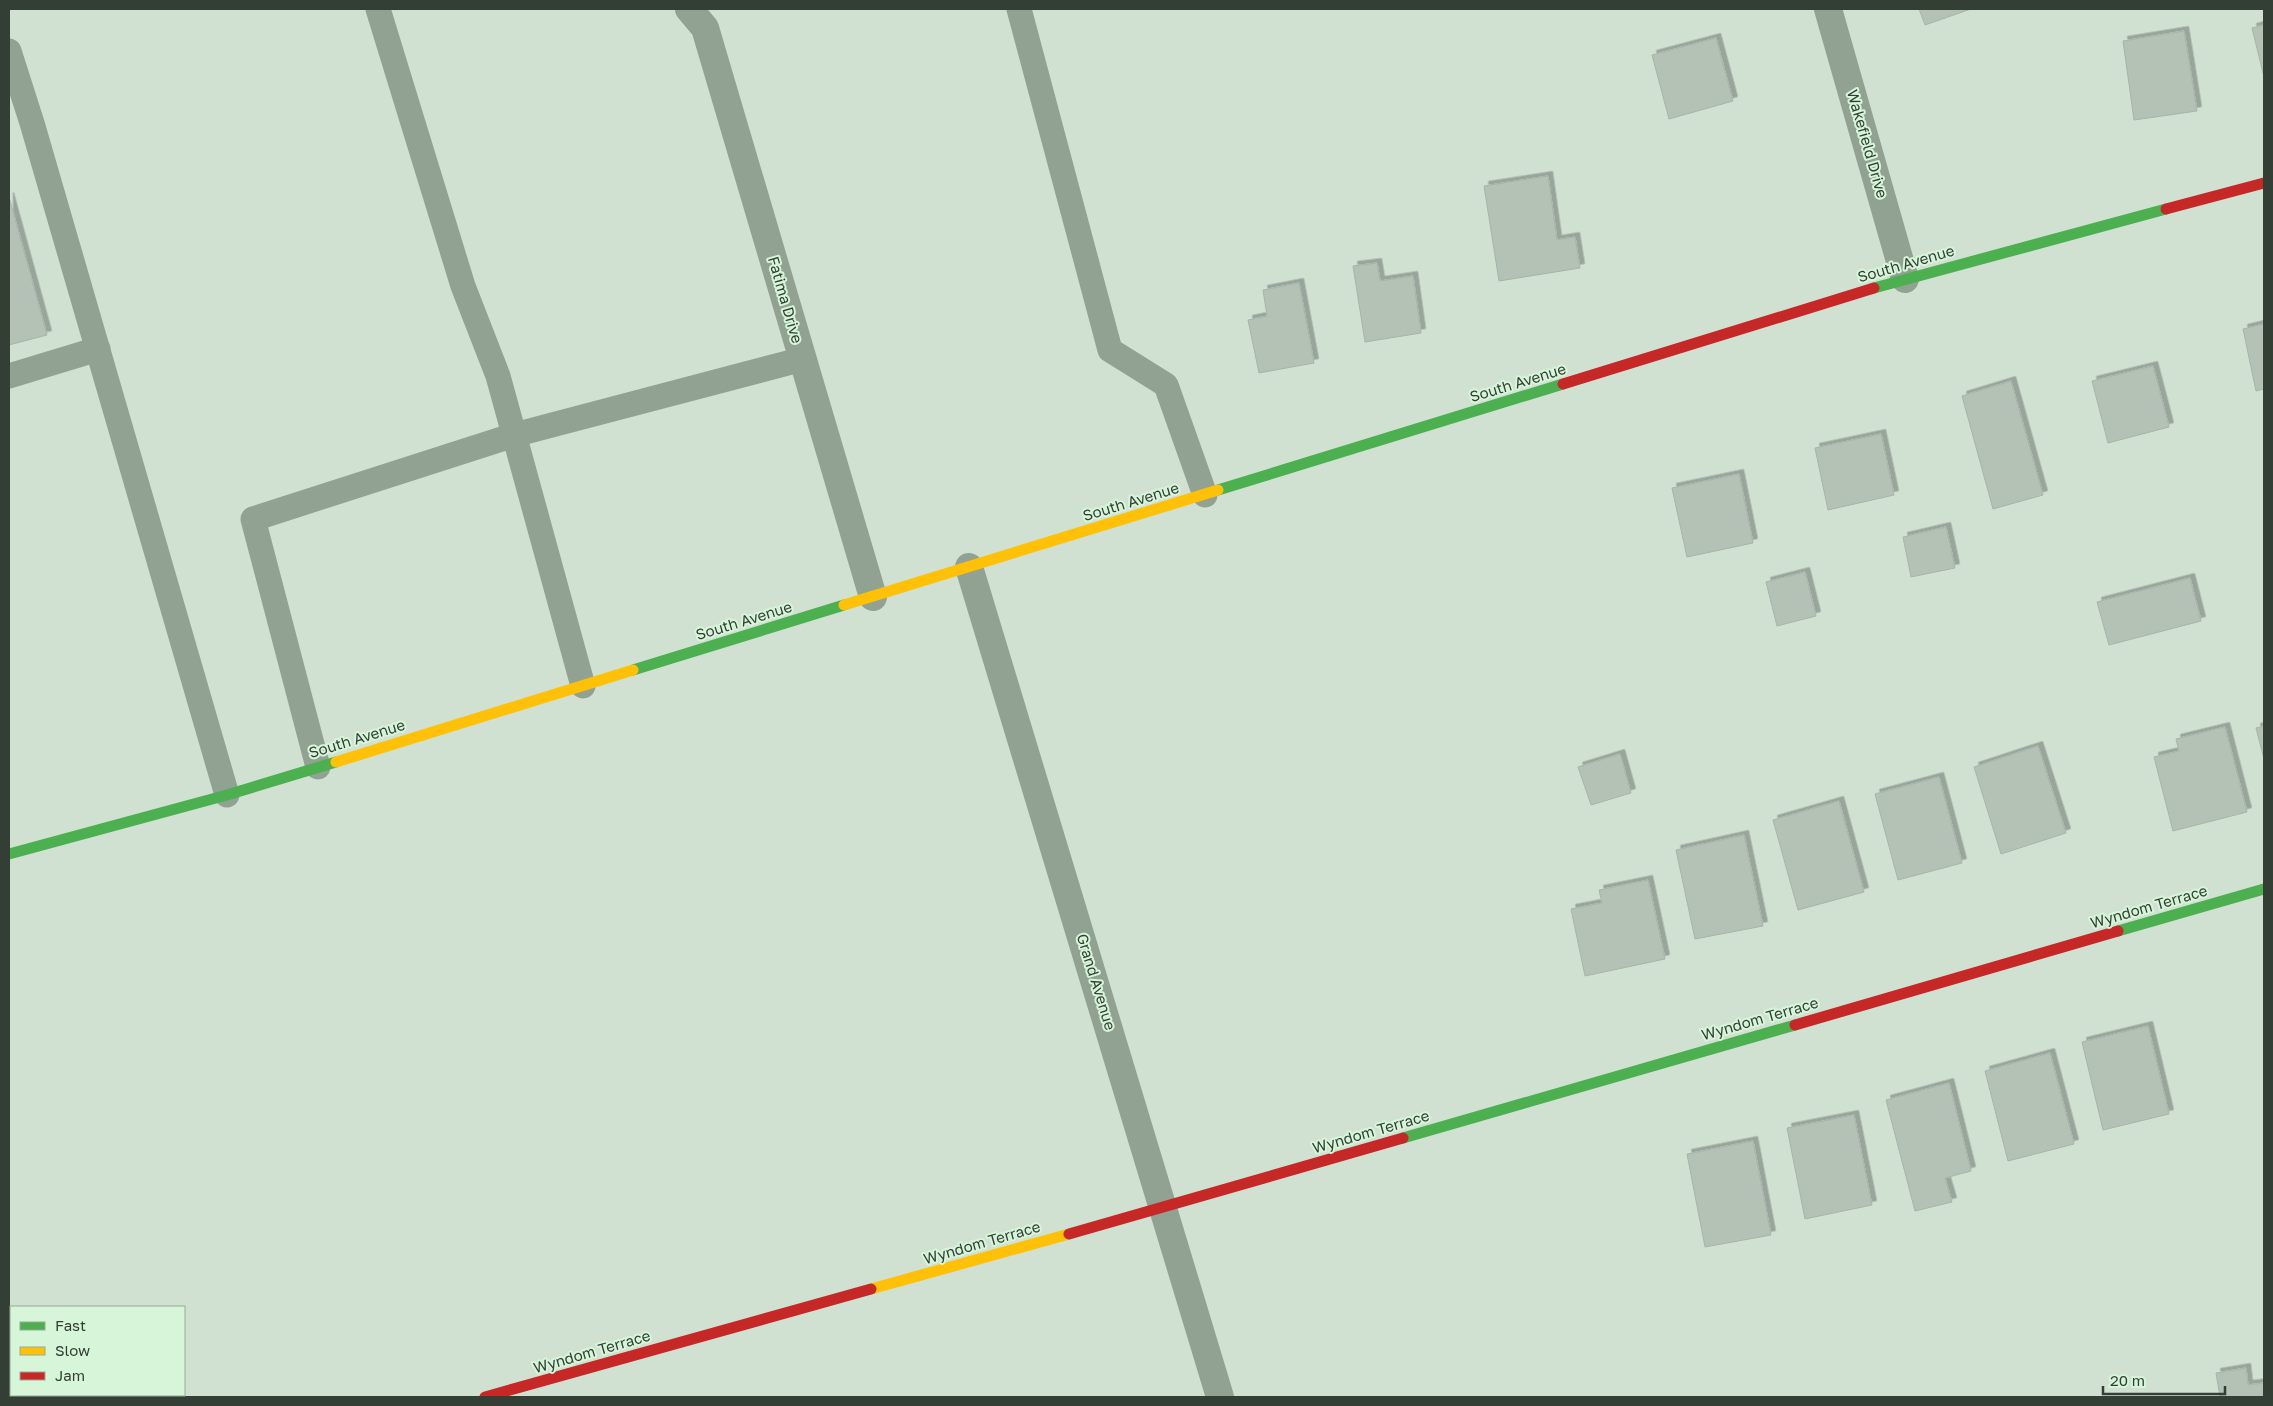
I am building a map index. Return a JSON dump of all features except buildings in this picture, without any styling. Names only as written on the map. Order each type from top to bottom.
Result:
[{"type":"street","name":"Fatima Drive","points":[[689,9],[705,28],[873,597]]},
{"type":"street","name":"Wakefield Drive","points":[[1828,9],[1905,279]]},
{"type":"street","name":"South Avenue","points":[[9,854],[227,795],[1905,279],[2264,183]]},
{"type":"street","name":"Grand Avenue","points":[[969,568],[1220,1397]]},
{"type":"street","name":"Wyndom Terrace","points":[[484,1397],[1164,1207],[2264,889]]},
{"type":"lane","points":[[378,9],[463,286],[498,376],[583,686]]},
{"type":"lane","points":[[1019,9],[1110,350],[1166,385],[1205,495]]},
{"type":"lane","points":[[9,51],[32,123],[227,795]]},
{"type":"lane","points":[[9,376],[98,349]]},
{"type":"lane","points":[[318,767],[253,519],[514,435],[803,359]]},
{"type":"traffic: fast","points":[[1874,288],[2166,209]]},
{"type":"traffic: fast","points":[[1218,490],[1563,384]]},
{"type":"traffic: fast","points":[[633,670],[844,605]]},
{"type":"traffic: fast","points":[[9,854],[227,795],[336,762]]},
{"type":"traffic: fast","points":[[2118,931],[2264,889]]},
{"type":"traffic: fast","points":[[1403,1138],[1795,1025]]},
{"type":"traffic: slow","points":[[844,605],[1218,490]]},
{"type":"traffic: slow","points":[[336,762],[633,670]]},
{"type":"traffic: slow","points":[[871,1289],[1069,1234]]},
{"type":"traffic: jam","points":[[2166,209],[2264,183]]},
{"type":"traffic: jam","points":[[1563,384],[1874,288]]},
{"type":"traffic: jam","points":[[1795,1025],[2118,931]]},
{"type":"traffic: jam","points":[[1069,1234],[1403,1138]]},
{"type":"traffic: jam","points":[[485,1397],[871,1289]]}]
